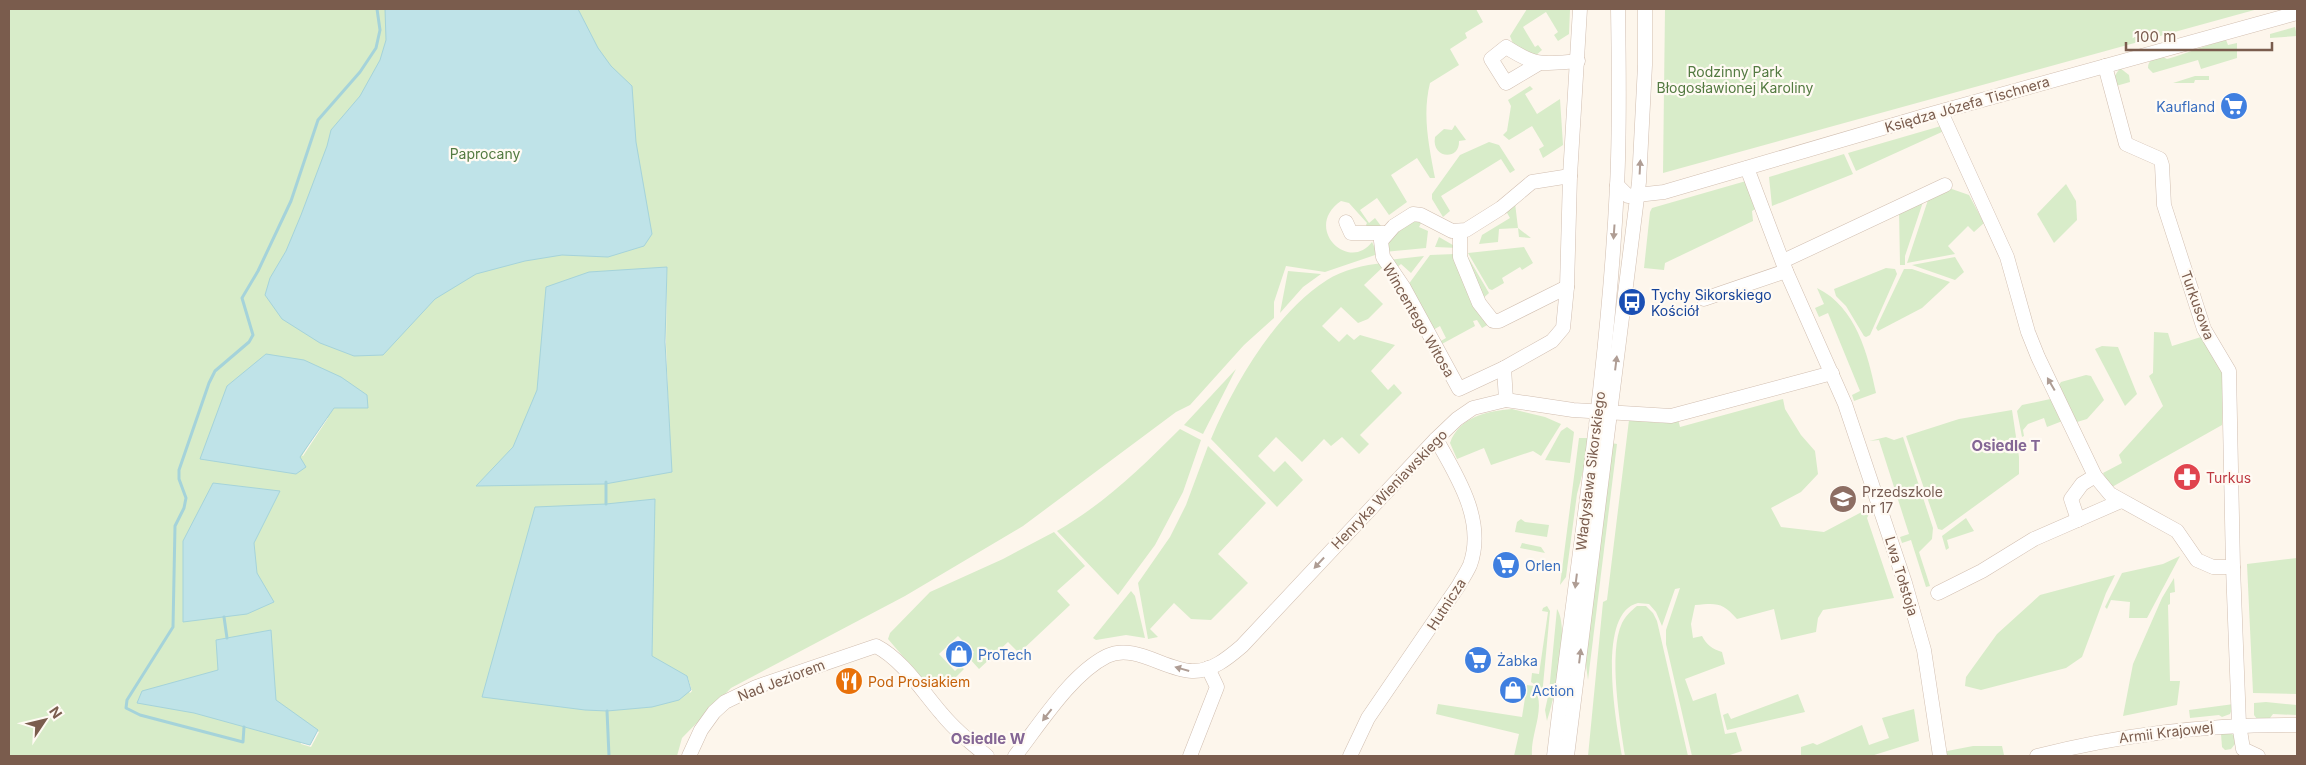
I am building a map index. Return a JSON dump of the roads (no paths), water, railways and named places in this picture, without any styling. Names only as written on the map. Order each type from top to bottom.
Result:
[{"type":"street","name":"Wincentego Witosa","points":[[1387,233],[1380,241],[1383,257],[1404,288],[1459,389],[1504,368],[1552,341],[1563,328],[1567,287],[1570,176],[1580,9]]},
{"type":"street","name":"Władysława Sikorskiego","points":[[1566,756],[1603,411],[1617,185],[1619,113],[1618,9]]},
{"type":"street","name":"Władysława Sikorskiego","points":[[1554,756],[1603,411],[1638,196],[1644,113],[1645,9]]},
{"type":"street","name":"Księdza Józefa Tischnera","points":[[1638,196],[1664,192],[1941,112],[2297,13]]},
{"type":"street","points":[[1538,64],[1578,61]]},
{"type":"street","points":[[1619,64],[1627,72],[1637,72],[1645,65]]},
{"type":"street","name":"Turkusowa","points":[[2105,66],[2126,144],[2133,149],[2156,156],[2162,165],[2162,192],[2167,214],[2204,329],[2229,371],[2233,567],[2239,724],[2243,749],[2258,756]]},
{"type":"street","points":[[1619,113],[1627,107],[1636,106],[1644,113]]},
{"type":"street","points":[[1941,112],[1970,180],[1996,231],[2006,257],[2028,332],[2038,357],[2095,476],[2110,494],[2177,531],[2197,560],[2205,565],[2233,567]]},
{"type":"street","name":"Lwa Tołstoja","points":[[1746,168],[1784,266],[1845,404],[1905,583],[1924,650],[1940,756]]},
{"type":"street","points":[[1346,222],[1351,234],[1387,233],[1401,220],[1415,214],[1452,231],[1460,232],[1501,208],[1534,180],[1570,176]]},
{"type":"street","points":[[1617,185],[1628,196],[1638,196]]},
{"type":"street","points":[[1704,299],[1784,266],[1946,185]]},
{"type":"street","points":[[1460,232],[1460,257],[1478,303],[1493,321],[1499,321],[1567,287]]},
{"type":"street","points":[[1504,368],[1506,400]]},
{"type":"street","points":[[1603,411],[1671,416],[1754,392],[1832,373]]},
{"type":"street","name":"Henryka Wieniawskiego","points":[[1016,756],[1088,668],[1108,656],[1128,653],[1192,671],[1208,668],[1229,657],[1242,646],[1436,439],[1457,419],[1473,408],[1506,400],[1573,410],[1603,411]]},
{"type":"street","name":"Hutnicza","points":[[1350,756],[1368,718],[1459,586],[1470,565],[1474,522],[1465,495],[1436,439]]},
{"type":"street","points":[[2078,520],[2072,499],[2082,484],[2095,476]]},
{"type":"street","points":[[1938,593],[1982,571],[2034,539],[2121,501]]},
{"type":"street","name":"Nad Jeziorem","points":[[689,756],[701,730],[714,712],[725,702],[756,687],[876,646],[888,653],[965,738],[987,756]]},
{"type":"street","points":[[1190,756],[1216,687],[1208,668]]},
{"type":"street","name":"Armii Krajowej","points":[[2036,756],[2101,740],[2239,724],[2297,724]]},
{"type":"water","points":[[385,9],[578,9],[598,48],[611,66],[632,86],[636,142],[652,234],[644,246],[608,257],[562,255],[525,261],[476,274],[435,299],[383,355],[354,356],[320,343],[282,319],[265,295],[270,278],[286,251],[301,215],[327,146],[331,130],[360,96],[380,60],[386,40]]},
{"type":"water","points":[[667,267],[665,342],[672,472],[605,484],[476,486],[513,447],[537,390],[546,287],[589,272]]},
{"type":"water","points":[[266,354],[304,360],[341,377],[367,395],[368,408],[334,408],[300,457],[306,467],[296,474],[200,459],[227,386]]},
{"type":"water","points":[[213,483],[280,491],[254,543],[257,573],[274,602],[247,614],[183,622],[183,541]]},
{"type":"water","points":[[655,499],[652,656],[687,676],[691,690],[679,700],[652,707],[607,711],[482,697],[535,507],[606,504]]},
{"type":"water","points":[[271,630],[276,700],[318,730],[310,745],[194,713],[137,703],[142,691],[218,670],[216,640]]},
{"type":"waterway","points":[[244,727],[243,742],[140,715],[126,708],[127,700],[173,627],[175,526],[184,508],[186,498],[179,479],[179,470],[209,383],[215,371],[249,342],[253,335],[242,298],[258,271],[291,201],[318,120],[360,72],[376,48],[380,30],[377,9]]},
{"type":"waterway","points":[[606,482],[606,504]]},
{"type":"waterway","points":[[224,617],[227,638]]},
{"type":"waterway","points":[[607,711],[609,756]]},
{"type":"place","name":"Kaufland","points":[[2234,106]]},
{"type":"place","name":"Tychy Sikorskiego Kościół","points":[[1632,302]]},
{"type":"place","name":"Turkus","points":[[2187,477]]},
{"type":"place","name":"Przedszkole nr 17","points":[[1843,499]]},
{"type":"place","name":"Orlen","points":[[1506,565]]},
{"type":"place","name":"ProTech","points":[[959,654]]},
{"type":"place","name":"Żabka","points":[[1478,660]]},
{"type":"place","name":"Pod Prosiakiem","points":[[849,681]]},
{"type":"place","name":"Action","points":[[1513,690]]},
{"type":"district","name":"Osiedle T","points":[[2006,445]]},
{"type":"district","name":"Osiedle W","points":[[988,738]]},
{"type":"park label","name":"Rodzinny Park Błogosławionej Karoliny","points":[[1735,79]]},
{"type":"park label","name":"Paprocany","points":[[485,153]]}]
